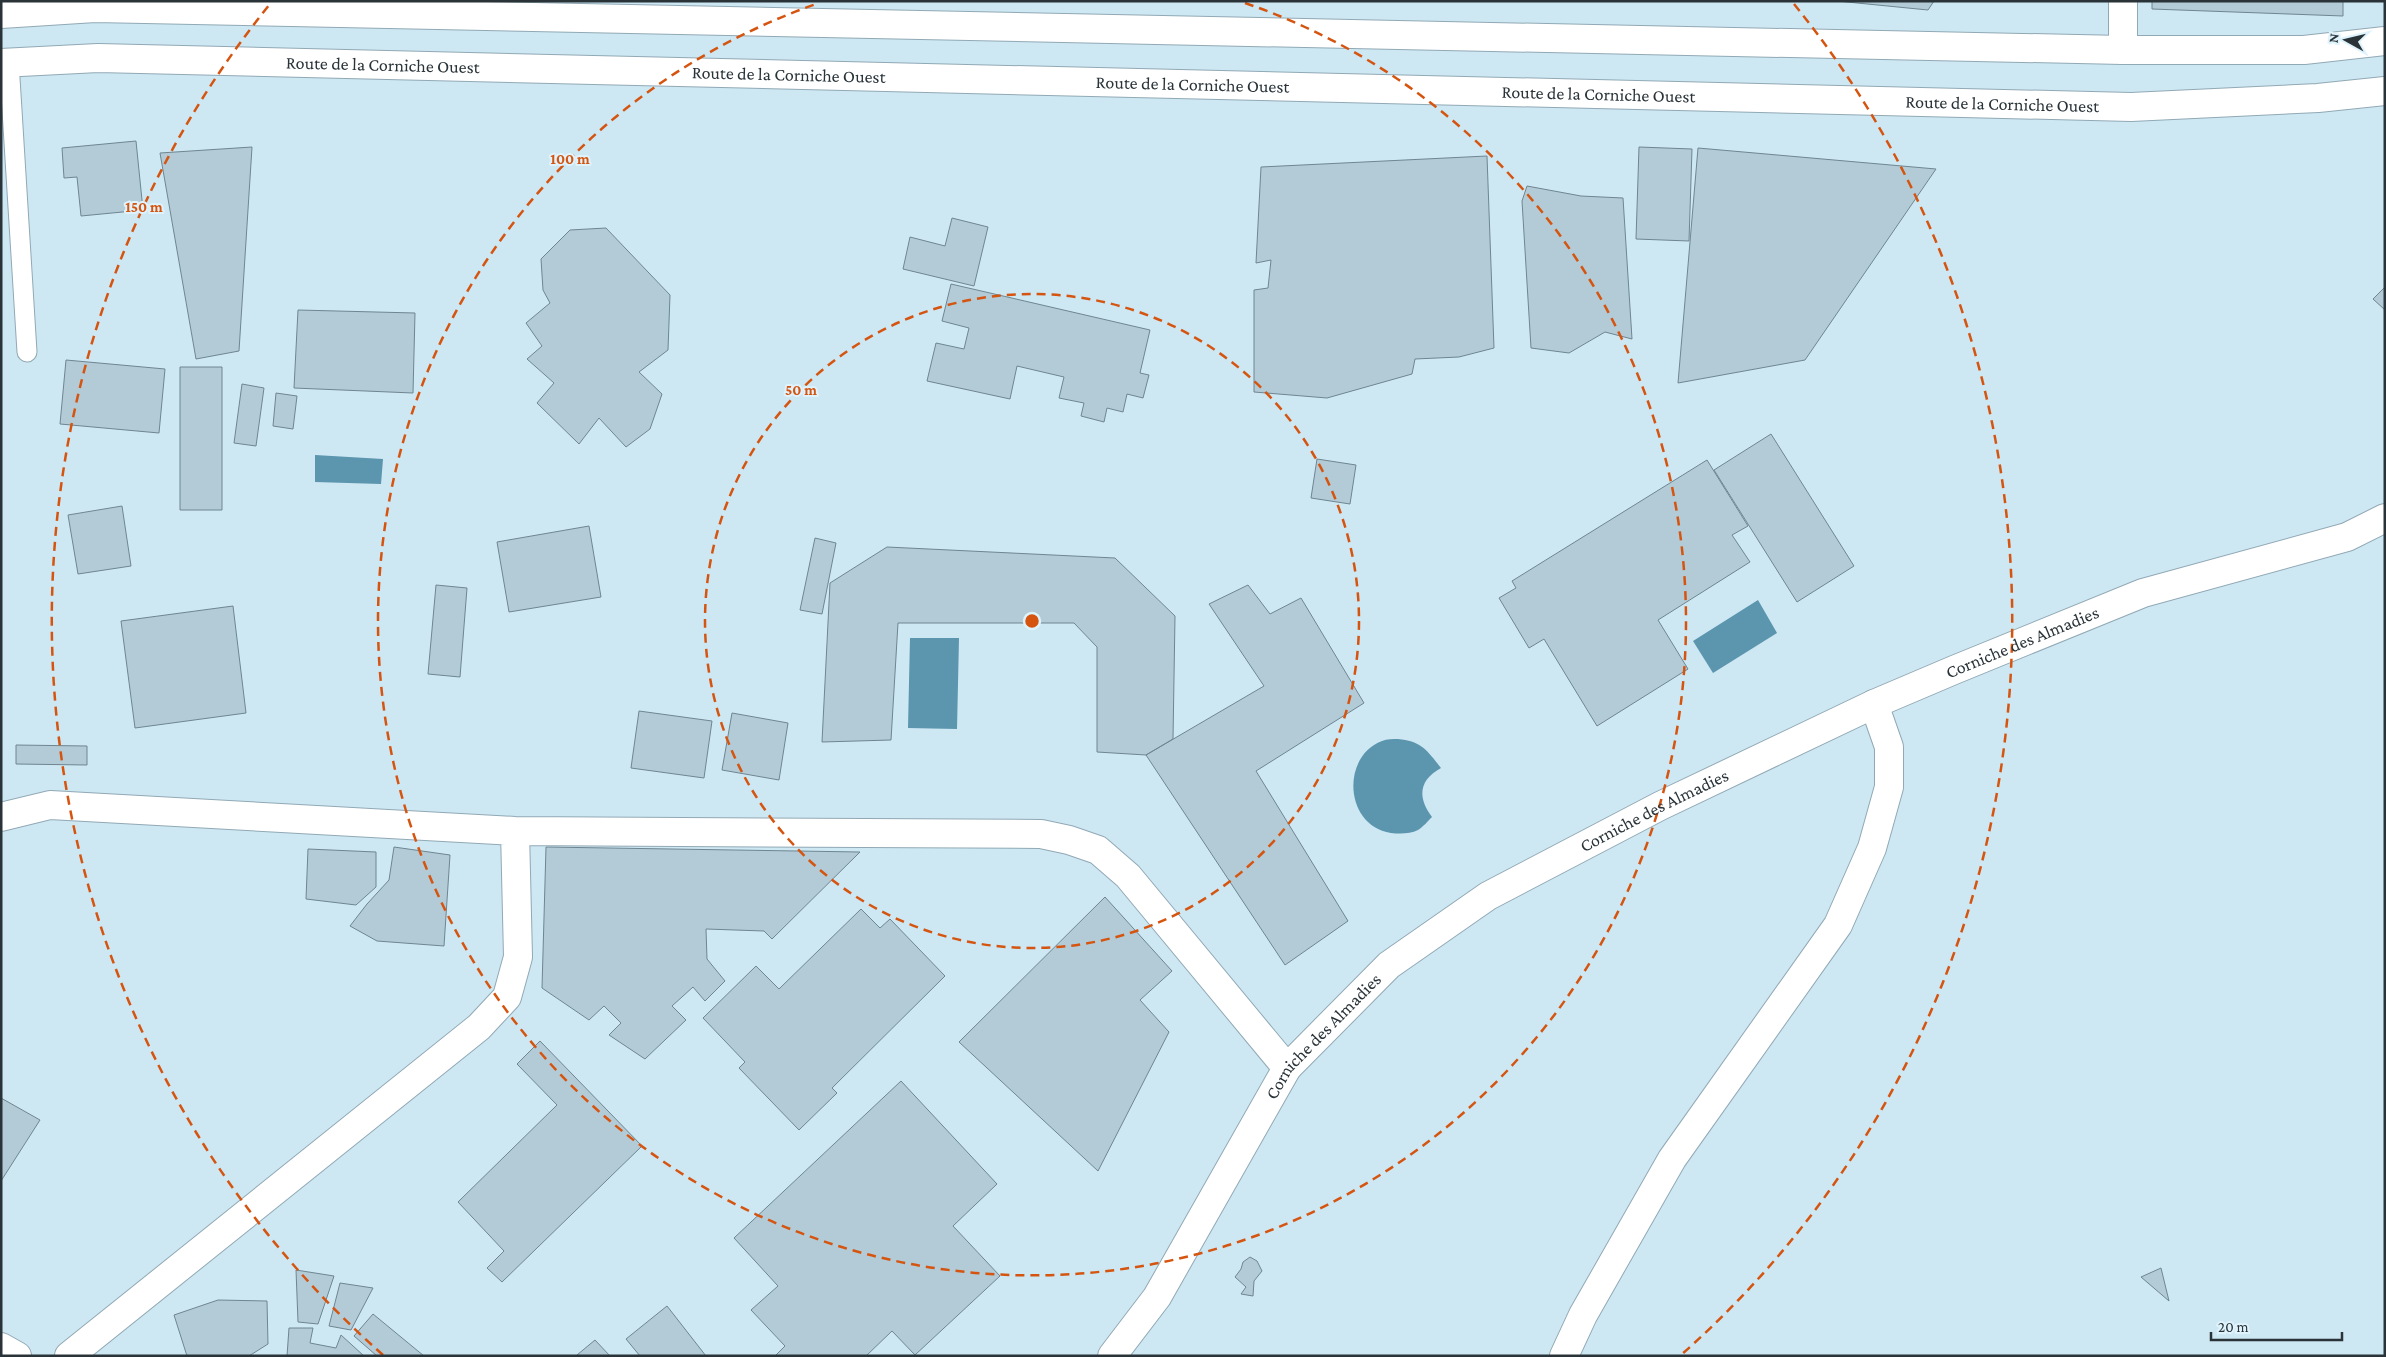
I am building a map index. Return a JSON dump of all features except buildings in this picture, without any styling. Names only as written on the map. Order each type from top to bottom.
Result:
[{"type":"main road","points":[[2122,50],[2123,1]]},
{"type":"main road","points":[[1,14],[105,8],[2122,50],[2304,50],[2385,41]]},
{"type":"main road","name":"Route de la Corniche Ouest","points":[[5,63],[98,58],[2131,107],[2318,98],[2385,91]]},
{"type":"main road","name":"Corniche des Almadies","points":[[1112,1356],[1157,1297],[1287,1068],[1389,965],[1488,896],[1660,806],[1874,704],[2143,593],[2347,538],[2385,518]]},
{"type":"main road","points":[[1564,1356],[1583,1315],[1672,1159],[1838,925],[1872,848],[1889,786],[1889,747],[1874,704]]},
{"type":"main road","points":[[1,817],[50,804],[515,832],[1041,834],[1069,840],[1098,850],[1128,876],[1287,1068]]},
{"type":"main road","points":[[69,1356],[479,1027],[507,997],[518,957],[515,832]]},
{"type":"main road","points":[[1,1347],[17,1356]]},
{"type":"lane","points":[[5,63],[27,352]]},
{"type":"water","points":[[315,455],[383,459],[381,484],[315,482]]},
{"type":"water","points":[[1758,600],[1777,633],[1713,673],[1693,641]]},
{"type":"water","points":[[910,638],[959,638],[957,729],[908,728]]},
{"type":"water","points":[[1398,739],[1418,744],[1432,756],[1441,768],[1428,778],[1423,790],[1424,803],[1432,817],[1418,830],[1405,833],[1391,833],[1375,828],[1364,818],[1357,805],[1354,775],[1360,761],[1369,749],[1384,740]]}]
